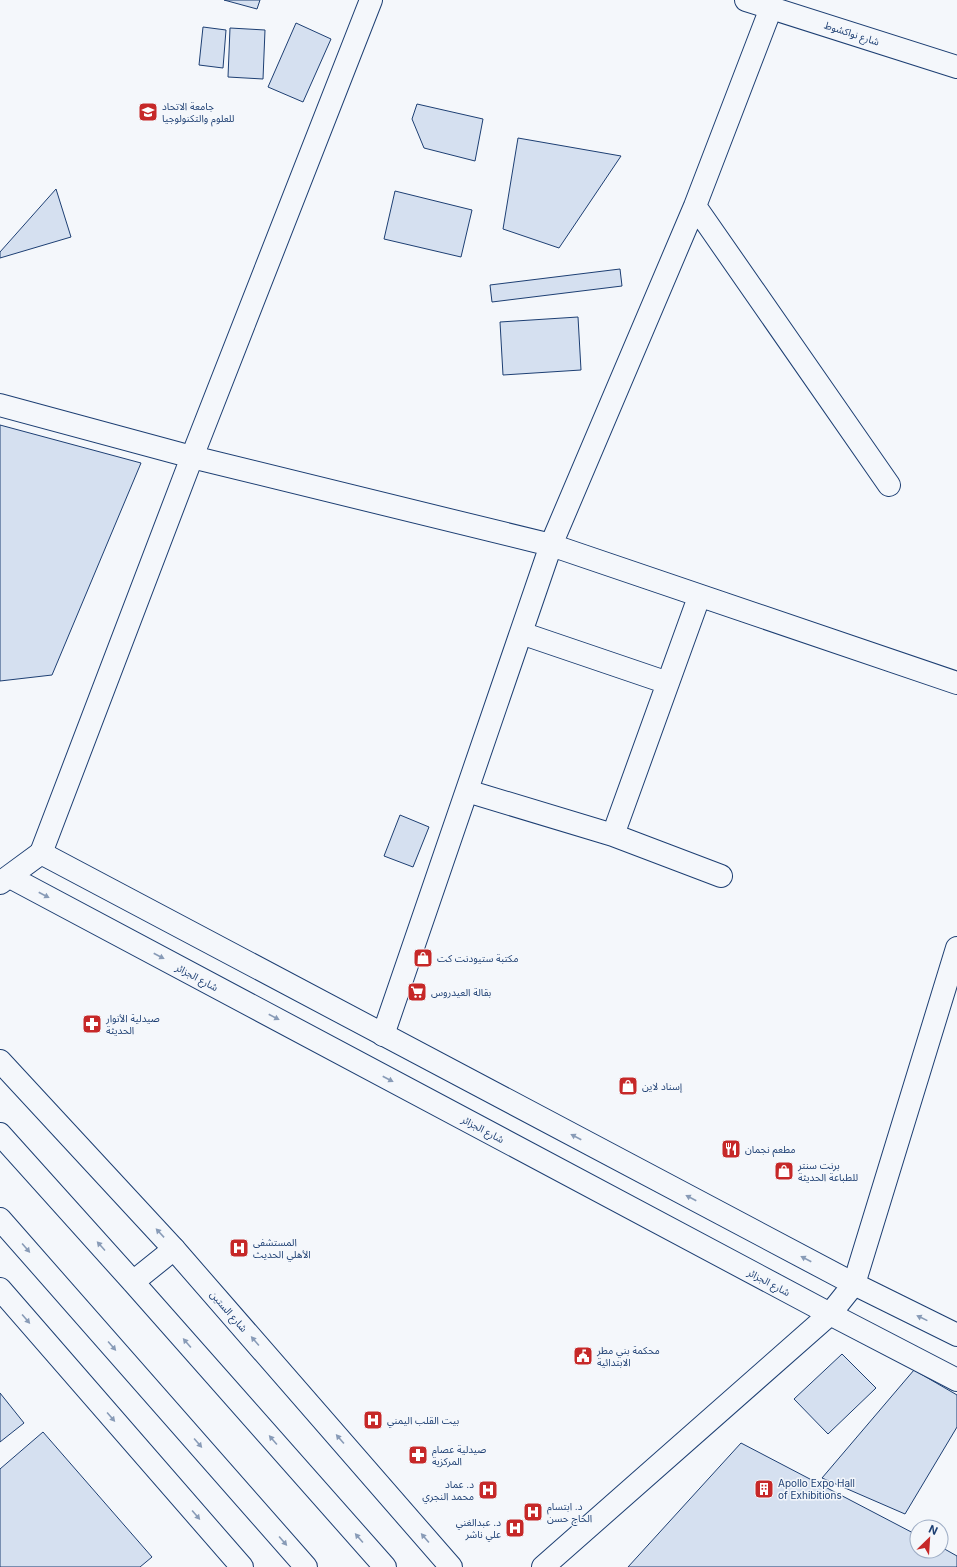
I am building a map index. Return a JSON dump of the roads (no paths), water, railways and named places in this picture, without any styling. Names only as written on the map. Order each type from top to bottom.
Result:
[{"type":"main road","points":[[5,880],[41,853],[192,457],[371,0]]},
{"type":"main road","name":"شارع نواكشوط","points":[[746,0],[957,67]]},
{"type":"main road","points":[[383,1035],[551,545],[695,206],[771,8]]},
{"type":"main road","points":[[695,206],[889,485]]},
{"type":"main road","points":[[0,405],[192,457],[551,545],[957,683]]},
{"type":"main road","points":[[613,835],[699,596]]},
{"type":"main road","points":[[521,633],[668,683]]},
{"type":"main road","points":[[467,791],[613,835],[721,876]]},
{"type":"main road","points":[[41,853],[854,1284],[957,1335]]},
{"type":"main road","name":"شارع الجزائر","points":[[5,880],[957,1380]]},
{"type":"main road","points":[[543,1567],[830,1314],[854,1284],[957,948]]},
{"type":"main road","name":"شارع الستين","points":[[0,1061],[174,1248],[451,1567]]},
{"type":"main road","points":[[0,1134],[385,1567]]},
{"type":"main road","points":[[0,1219],[306,1567]]},
{"type":"main road","points":[[133,1282],[174,1248]]},
{"type":"main road","points":[[0,1289],[242,1567]]},
{"type":"place","name":"جامعة الاتحاد للعلوم والتكنولوجيا","points":[[148,112]]},
{"type":"place","name":"مكتبة ستيودنت كت","points":[[423,958]]},
{"type":"place","name":"بقالة العيدروس","points":[[417,992]]},
{"type":"place","name":"صيدلية الأنوار الحديثة","points":[[92,1024]]},
{"type":"place","name":"إسناد لاين","points":[[628,1086]]},
{"type":"place","name":"مطعم نجمان","points":[[731,1149]]},
{"type":"place","name":"برنت سنتر للطباعة الحديثة","points":[[784,1171]]},
{"type":"place","name":"المستشفى الأهلي الحديث","points":[[239,1248]]},
{"type":"place","name":"محكمة بني مطر الابتدائية","points":[[583,1356]]},
{"type":"place","name":"بيت القلب اليمني","points":[[373,1420]]},
{"type":"place","name":"صيدلية عصام المركزية","points":[[418,1455]]},
{"type":"place","name":"Apollo Expo Hall of Exhibitions","points":[[764,1489]]},
{"type":"place","name":"د. عماد محمد النجري","points":[[488,1490]]},
{"type":"place","name":"د. ابتسام الحاج حسن","points":[[533,1512]]},
{"type":"place","name":"د. عبدالغني علي ناشر","points":[[515,1528]]}]
